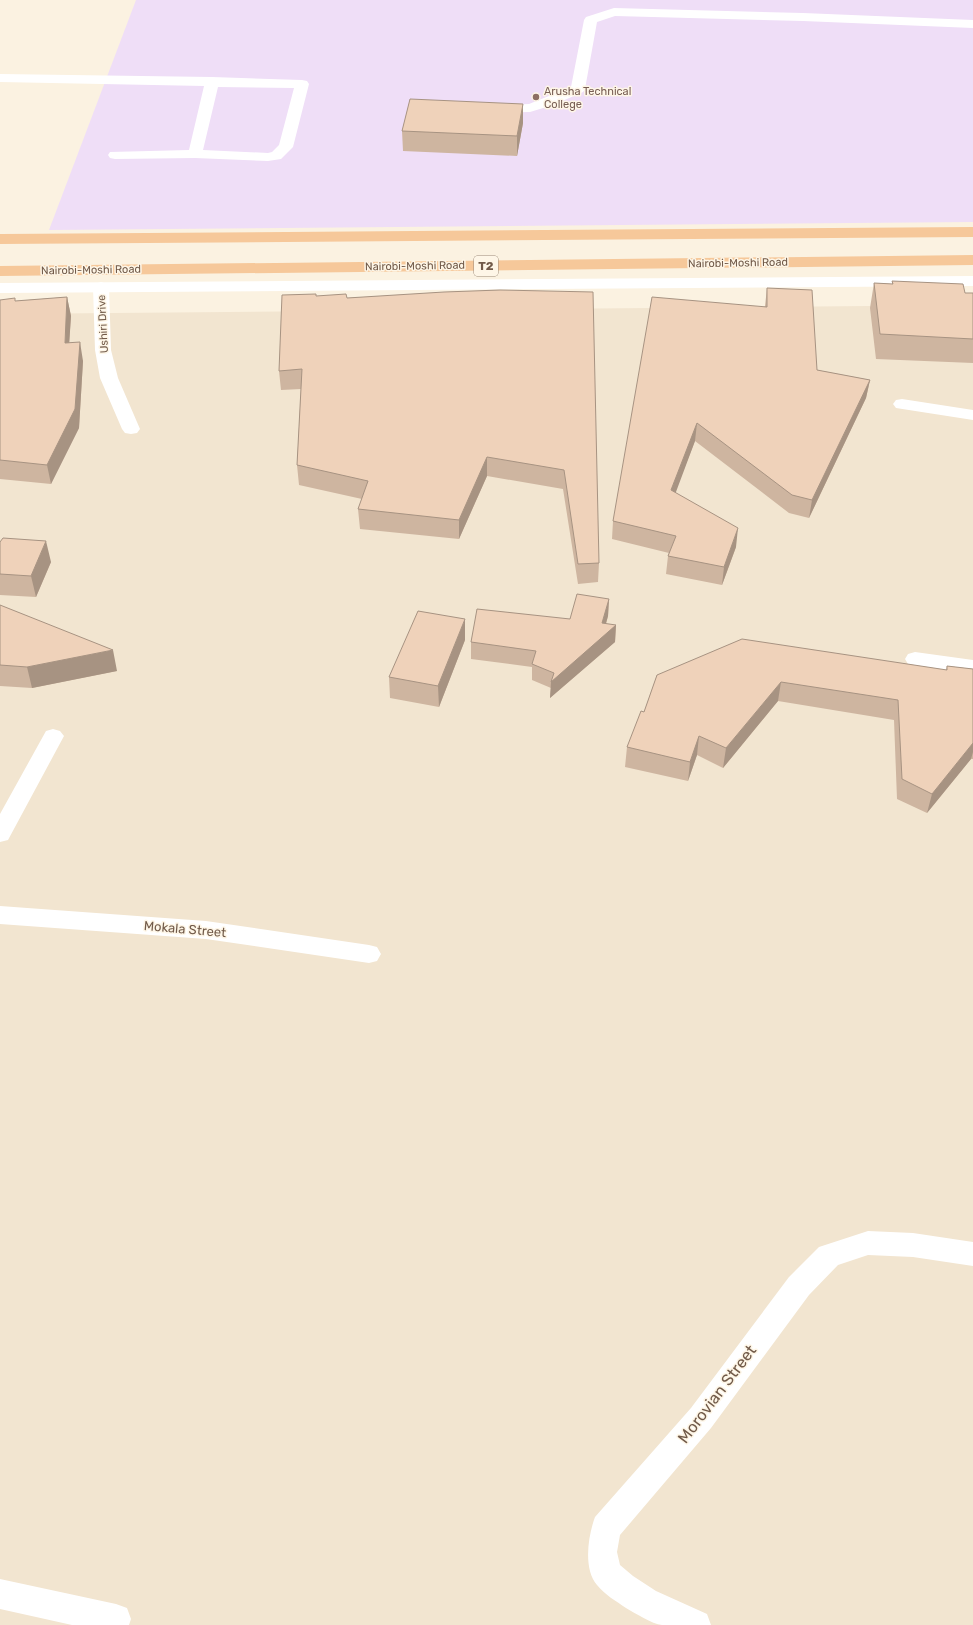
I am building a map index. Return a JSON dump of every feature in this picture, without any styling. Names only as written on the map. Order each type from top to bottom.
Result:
[{"type":"highway","points":[[0,239],[973,232]]},
{"type":"highway","name":"Nairobi-Moshi Road","points":[[0,271],[973,260]]},
{"type":"street","points":[[480,108],[530,108],[578,89],[591,20],[614,12],[802,11],[973,24]]},
{"type":"street","points":[[0,78],[212,81],[302,84],[286,147],[276,156],[195,154],[115,155]]},
{"type":"street","points":[[195,154],[212,81]]},
{"type":"street","points":[[0,288],[973,280]]},
{"type":"street","name":"Ushiri Drive","points":[[101,287],[103,350],[109,378],[131,429]]},
{"type":"street","points":[[902,404],[973,415]]},
{"type":"street","points":[[915,659],[973,667]]},
{"type":"street","points":[[0,834],[53,736]]},
{"type":"street","name":"Mokala Street","points":[[0,916],[206,930],[369,954]]},
{"type":"street","name":"Morovian Street","points":[[696,1625],[645,1602],[622,1588],[606,1574],[602,1552],[606,1528],[701,1418],[799,1286],[829,1256],[868,1243],[913,1245],[973,1254]]},
{"type":"street","points":[[0,1594],[116,1619]]},
{"type":"shaded area","name":"Arusha Technical College","points":[[136,0],[973,0],[973,222],[49,230]]},
{"type":"shaded area","points":[[973,305],[973,1625],[0,1625],[0,314]]},
{"type":"building","points":[[410,99],[523,104],[517,136],[402,131]]},
{"type":"building","points":[[892,281],[963,284],[965,293],[973,293],[973,339],[880,334],[874,283],[893,284]]},
{"type":"building","points":[[767,288],[812,290],[817,370],[870,380],[812,500],[792,495],[697,423],[671,490],[738,528],[724,567],[668,556],[676,536],[613,521],[652,297],[767,307]]},
{"type":"building","points":[[500,290],[593,292],[599,563],[578,564],[564,470],[487,457],[459,520],[358,509],[368,481],[297,465],[302,369],[279,371],[282,295],[316,294],[316,296],[346,294],[347,298]]},
{"type":"building","points":[[67,297],[65,343],[80,342],[75,409],[47,465],[0,460],[0,300],[15,298],[15,301]]},
{"type":"building","points":[[3,538],[46,541],[31,576],[0,574],[0,542]]},
{"type":"building","points":[[577,594],[609,599],[602,623],[616,625],[551,682],[554,673],[532,664],[536,651],[471,642],[477,609],[570,619]]},
{"type":"building","points":[[0,605],[113,650],[27,667],[0,665]]},
{"type":"building","points":[[418,611],[465,619],[438,686],[389,677]]},
{"type":"building","points":[[742,639],[947,670],[947,666],[973,669],[973,743],[932,794],[902,779],[898,700],[781,682],[726,748],[699,736],[690,762],[627,747],[641,711],[644,712],[657,675]]},
{"type":"place","name":"Arusha Technical College","points":[[536,97]]}]
